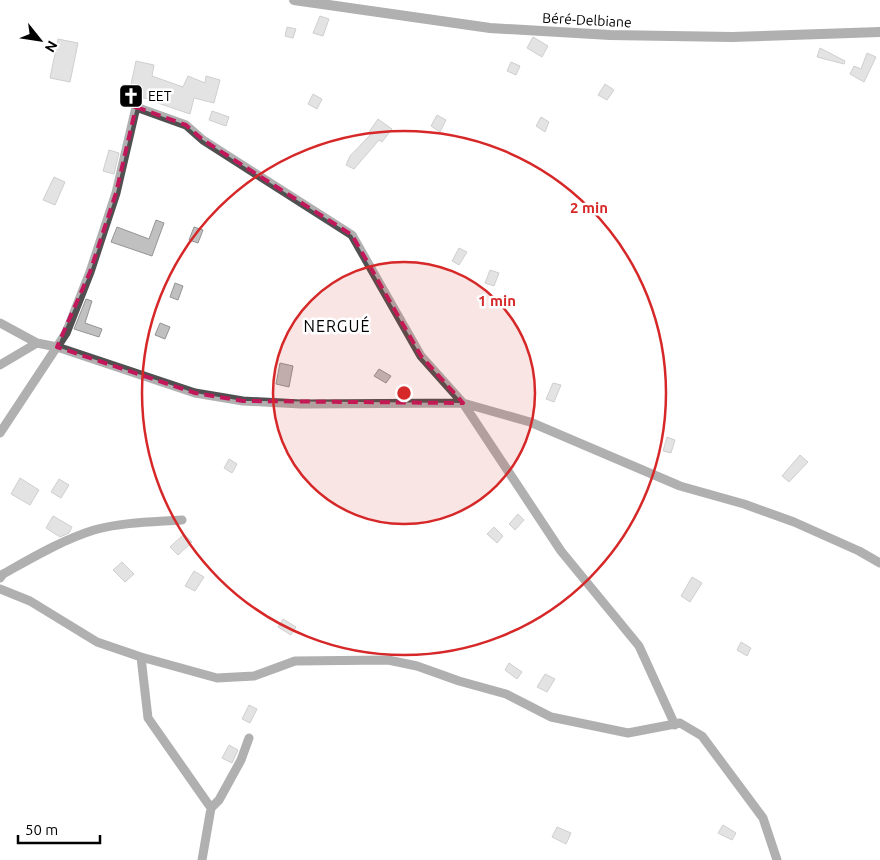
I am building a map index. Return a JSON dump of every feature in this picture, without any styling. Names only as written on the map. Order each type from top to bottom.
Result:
[{"type":"street","name":"Béré-Delbiane","points":[[294,0],[490,28],[610,35],[732,37],[880,32]]},
{"type":"street","points":[[0,433],[66,333],[90,272],[116,193],[136,107],[186,125],[203,140],[352,235],[421,356],[463,403],[561,551],[639,646],[675,725]]},
{"type":"street","points":[[0,323],[37,342],[57,347],[195,394],[243,401],[301,404],[463,403],[530,422],[680,486],[744,504],[794,522],[860,551],[880,563]]},
{"type":"street","points":[[0,365],[37,342]]},
{"type":"street","points":[[0,578],[3,574],[55,547],[93,531],[123,524],[182,520]]},
{"type":"street","points":[[0,589],[30,601],[97,642],[141,657],[217,678],[254,676],[295,661],[388,660],[417,666],[459,681],[506,694],[551,717],[628,733],[680,724],[702,736],[763,818],[777,860]]},
{"type":"street","points":[[141,657],[148,718],[211,808]]},
{"type":"street","points":[[202,860],[211,808],[219,800],[241,760],[249,738]]},
{"type":"highlighted area","points":[[136,107],[186,125],[203,140],[352,235],[421,356],[463,403],[243,401],[195,393],[57,347],[90,272],[116,193]]},
{"type":"building","points":[[320,16],[329,19],[323,36],[313,33]]},
{"type":"building","points":[[287,27],[296,29],[293,38],[285,36]]},
{"type":"building","points":[[533,37],[548,46],[542,57],[527,48]]},
{"type":"building","points":[[58,39],[78,43],[70,82],[50,78]]},
{"type":"building","points":[[820,48],[845,61],[844,64],[817,57]]},
{"type":"building","points":[[867,53],[876,57],[864,82],[850,74],[854,66],[861,69]]},
{"type":"building","points":[[136,61],[154,65],[152,76],[183,87],[188,76],[205,83],[206,76],[220,80],[214,103],[194,98],[190,114],[129,94]]},
{"type":"building","points":[[511,62],[520,66],[516,75],[507,71]]},
{"type":"building","points":[[605,84],[614,90],[607,100],[598,95]]},
{"type":"building","points":[[313,94],[322,99],[317,109],[308,104]]},
{"type":"building","points":[[212,111],[229,117],[226,126],[209,120]]},
{"type":"building","points":[[437,115],[446,120],[440,132],[431,126]]},
{"type":"building","points":[[541,117],[549,122],[545,132],[536,126]]},
{"type":"building","points":[[378,119],[392,129],[382,142],[379,140],[354,169],[346,165],[350,156],[371,134],[369,132]]},
{"type":"building","points":[[109,150],[119,153],[114,174],[103,171]]},
{"type":"building","points":[[54,177],[65,182],[55,205],[43,200]]},
{"type":"building","points":[[156,220],[164,223],[152,256],[111,242],[117,227],[149,239]]},
{"type":"building","points":[[194,227],[203,230],[198,243],[189,240]]},
{"type":"building","points":[[459,248],[467,252],[459,265],[452,261]]},
{"type":"building","points":[[490,270],[499,273],[494,286],[485,283]]},
{"type":"building","points":[[175,283],[183,286],[178,300],[170,297]]},
{"type":"building","points":[[86,299],[92,301],[85,323],[102,329],[99,337],[74,329]]},
{"type":"building","points":[[160,323],[170,327],[165,339],[155,335]]},
{"type":"building","points":[[280,363],[293,366],[289,387],[276,384]]},
{"type":"building","points":[[379,369],[391,376],[386,383],[374,376]]},
{"type":"building","points":[[553,383],[561,385],[554,402],[546,399]]},
{"type":"building","points":[[667,437],[675,440],[671,453],[663,451]]},
{"type":"building","points":[[800,455],[808,462],[789,482],[782,476]]},
{"type":"building","points":[[229,459],[237,464],[232,473],[224,468]]},
{"type":"building","points":[[20,478],[39,490],[30,505],[11,494]]},
{"type":"building","points":[[59,479],[69,485],[61,498],[51,492]]},
{"type":"building","points":[[518,514],[524,520],[515,530],[509,524]]},
{"type":"building","points":[[53,516],[72,527],[69,533],[60,537],[46,528]]},
{"type":"building","points":[[494,527],[503,536],[497,543],[487,534]]},
{"type":"building","points":[[184,534],[192,542],[178,555],[170,547]]},
{"type":"building","points":[[122,562],[134,574],[125,582],[113,570]]},
{"type":"building","points":[[194,571],[204,577],[195,591],[185,586]]},
{"type":"building","points":[[692,577],[702,583],[690,602],[681,596]]},
{"type":"building","points":[[283,619],[296,627],[291,635],[278,627]]},
{"type":"building","points":[[741,642],[751,648],[747,656],[737,650]]},
{"type":"building","points":[[509,663],[522,672],[517,679],[505,670]]},
{"type":"building","points":[[545,674],[555,679],[547,692],[537,687]]},
{"type":"building","points":[[249,705],[257,709],[250,723],[242,719]]},
{"type":"building","points":[[229,745],[238,750],[232,763],[222,758]]},
{"type":"building","points":[[723,825],[736,833],[732,840],[718,833]]},
{"type":"building","points":[[557,827],[571,833],[566,844],[552,837]]},
{"type":"place","name":"EET","points":[[131,96]]},
{"type":"district","name":"NERGUÉ","points":[[337,326]]}]
